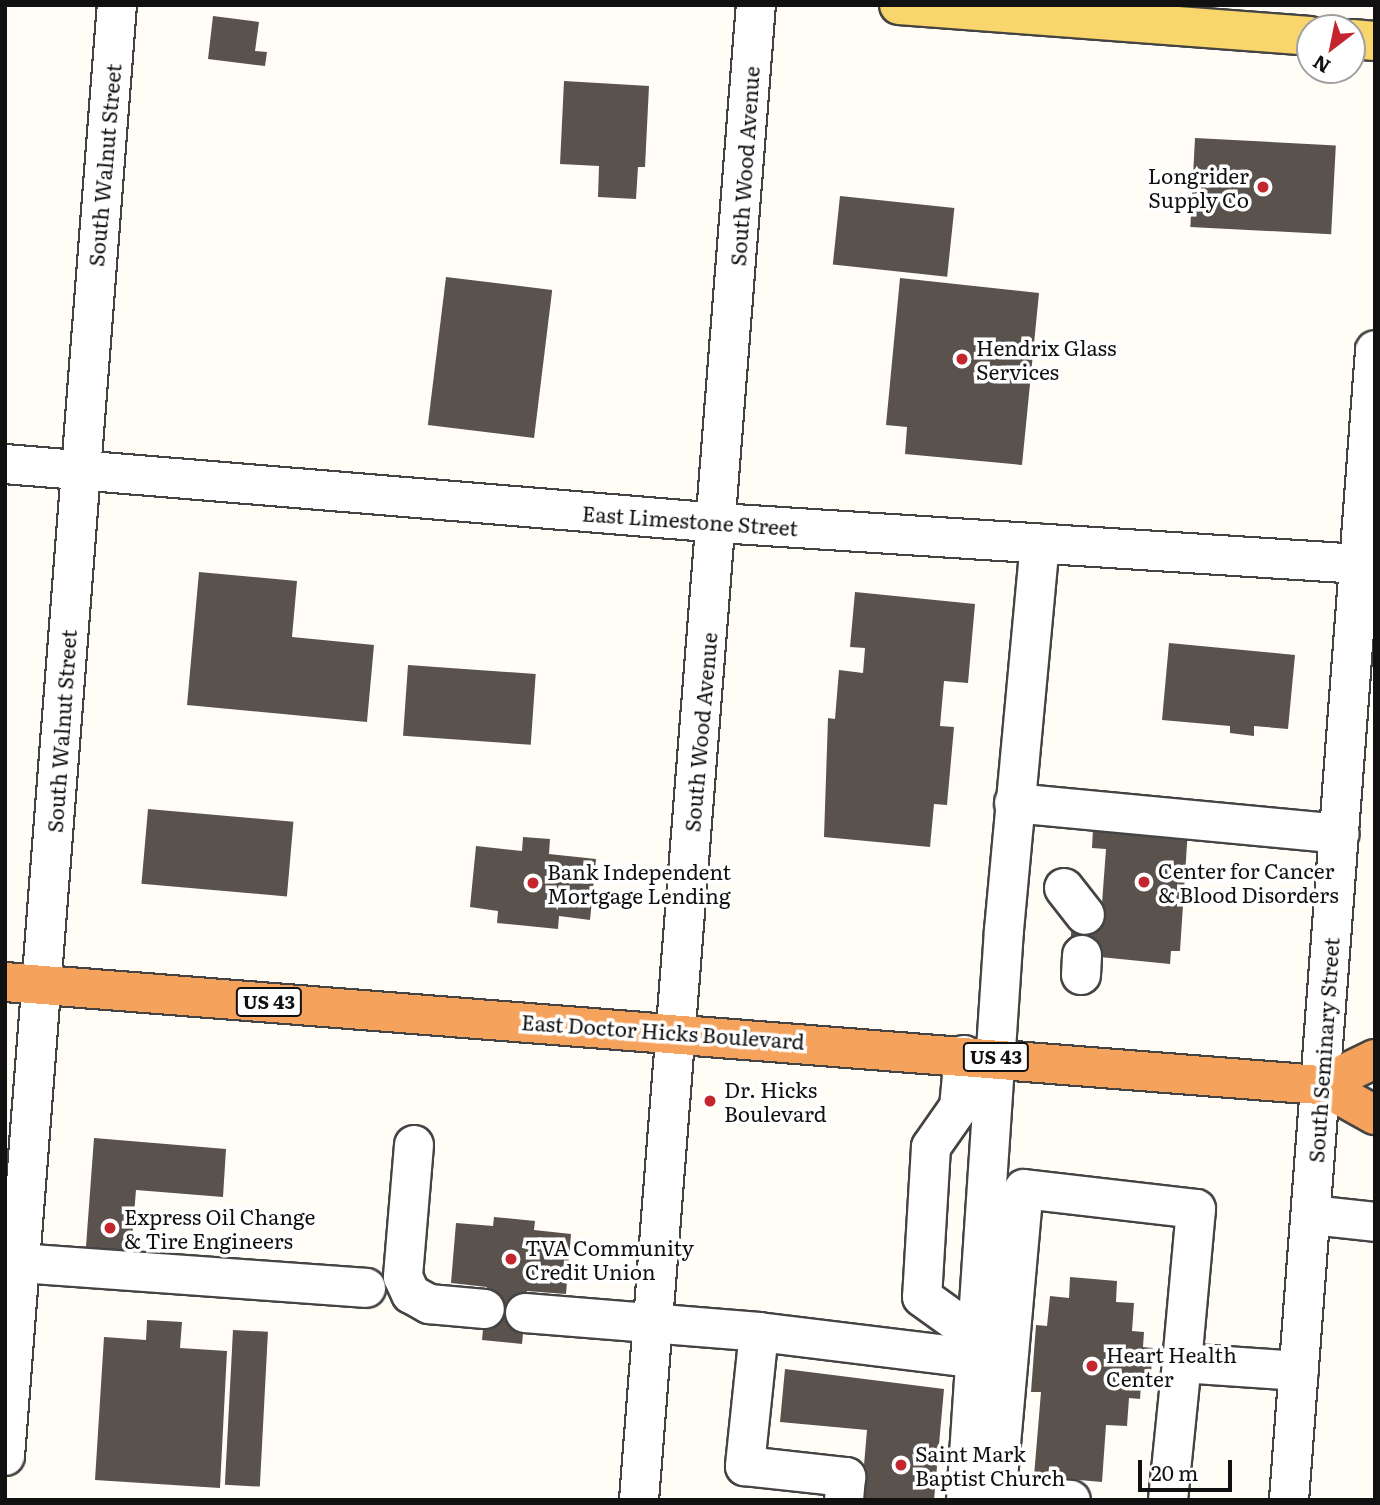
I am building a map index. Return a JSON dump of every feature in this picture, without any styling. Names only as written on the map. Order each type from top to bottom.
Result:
[{"type":"highway","name":"East Doctor Hicks Boulevard","points":[[5,982],[981,1056],[1321,1085],[1375,1115]]},
{"type":"highway","points":[[1321,1085],[1375,1059]]},
{"type":"main road","points":[[899,5],[1296,35]]},
{"type":"street","name":"South Walnut Street","points":[[5,1456],[12,1263],[43,985],[117,5]]},
{"type":"street","name":"South Wood Avenue","points":[[639,1500],[674,1033],[719,523],[755,5]]},
{"type":"street","name":"South Seminary Street","points":[[1289,1500],[1340,834],[1368,564],[1375,350]]},
{"type":"street","name":"East Limestone Street","points":[[5,464],[719,523],[1368,564]]},
{"type":"street","points":[[987,1498],[979,1348],[981,1056],[1014,803],[1040,544]]},
{"type":"street","points":[[1014,803],[1340,834]]},
{"type":"street","points":[[979,1348],[922,1297],[931,1147],[959,1107],[981,1056]]},
{"type":"street","points":[[414,1145],[402,1277],[411,1294],[429,1304],[485,1309]]},
{"type":"street","points":[[987,1498],[1024,1189],[1196,1209],[1168,1500]]},
{"type":"street","points":[[1311,1215],[1375,1222]]},
{"type":"street","points":[[12,1263],[366,1288]]},
{"type":"street","points":[[525,1313],[979,1348]]},
{"type":"street","points":[[759,1332],[745,1466],[846,1477],[844,1500]]},
{"type":"street","points":[[1182,1363],[1299,1371]]},
{"type":"street","points":[[987,1498],[1071,1500]]},
{"type":"building","points":[[213,16],[259,22],[255,51],[267,52],[265,66],[208,59]]},
{"type":"building","points":[[564,81],[649,86],[645,167],[638,167],[636,199],[598,197],[599,166],[560,164]]},
{"type":"building","name":"Longrider Supply Co","points":[[1195,138],[1336,145],[1331,234],[1190,227]]},
{"type":"building","points":[[840,196],[954,208],[947,277],[833,265]]},
{"type":"building","points":[[446,277],[552,290],[534,438],[428,425]]},
{"type":"building","name":"Hendrix Glass Services","points":[[900,278],[1039,293],[1022,465],[905,454],[907,427],[886,425]]},
{"type":"building","points":[[199,572],[297,581],[292,637],[374,645],[367,722],[187,705]]},
{"type":"building","points":[[855,592],[975,604],[968,683],[944,681],[940,726],[954,727],[947,805],[934,804],[930,847],[824,837],[828,718],[835,719],[839,670],[863,673],[865,648],[850,647]]},
{"type":"building","points":[[1169,643],[1295,655],[1288,729],[1254,726],[1254,736],[1230,733],[1230,726],[1162,720]]},
{"type":"building","points":[[408,665],[536,674],[531,745],[403,736]]},
{"type":"building","points":[[148,809],[293,822],[287,896],[141,884]]},
{"type":"building","name":"Center for Cancer & Blood Disorders","points":[[1093,828],[1188,829],[1180,951],[1171,951],[1170,964],[1070,954],[1072,915],[1101,917],[1106,849],[1092,848]]},
{"type":"building","name":"Bank Independent Mortgage Lending","points":[[523,837],[550,839],[549,854],[596,859],[590,920],[559,916],[558,929],[497,923],[498,911],[470,907],[476,846],[522,851]]},
{"type":"building","name":"Express Oil Change & Tire Engineers","points":[[94,1138],[226,1149],[223,1197],[136,1190],[130,1263],[85,1260]]},
{"type":"building","name":"TVA Community Credit Union","points":[[494,1217],[535,1221],[534,1230],[571,1234],[566,1294],[527,1291],[522,1344],[482,1340],[487,1287],[451,1283],[456,1223],[493,1226]]},
{"type":"building","name":"Heart Health Center","points":[[1070,1277],[1117,1281],[1116,1302],[1134,1303],[1132,1331],[1144,1332],[1143,1347],[1153,1348],[1150,1385],[1141,1385],[1140,1399],[1129,1398],[1127,1426],[1106,1425],[1102,1482],[1034,1476],[1041,1392],[1031,1392],[1036,1325],[1047,1326],[1050,1296],[1069,1298]]},
{"type":"building","points":[[147,1320],[182,1322],[180,1348],[227,1351],[220,1488],[95,1480],[104,1337],[146,1340]]},
{"type":"building","points":[[233,1330],[268,1332],[260,1487],[225,1485]]},
{"type":"building","name":"Saint Mark Baptist Church","points":[[785,1369],[944,1389],[934,1500],[861,1500],[867,1430],[780,1422]]},
{"type":"place","name":"Longrider Supply Co","points":[[1263,187]]},
{"type":"place","name":"Hendrix Glass Services","points":[[962,359]]},
{"type":"place","name":"Center for Cancer & Blood Disorders","points":[[1144,882]]},
{"type":"place","name":"Bank Independent Mortgage Lending","points":[[533,883]]},
{"type":"place","name":"Dr. Hicks Boulevard","points":[[710,1101]]},
{"type":"place","name":"Express Oil Change & Tire Engineers","points":[[110,1228]]},
{"type":"place","name":"TVA Community Credit Union","points":[[511,1259]]},
{"type":"place","name":"Heart Health Center","points":[[1092,1366]]},
{"type":"place","name":"Saint Mark Baptist Church","points":[[901,1465]]}]
